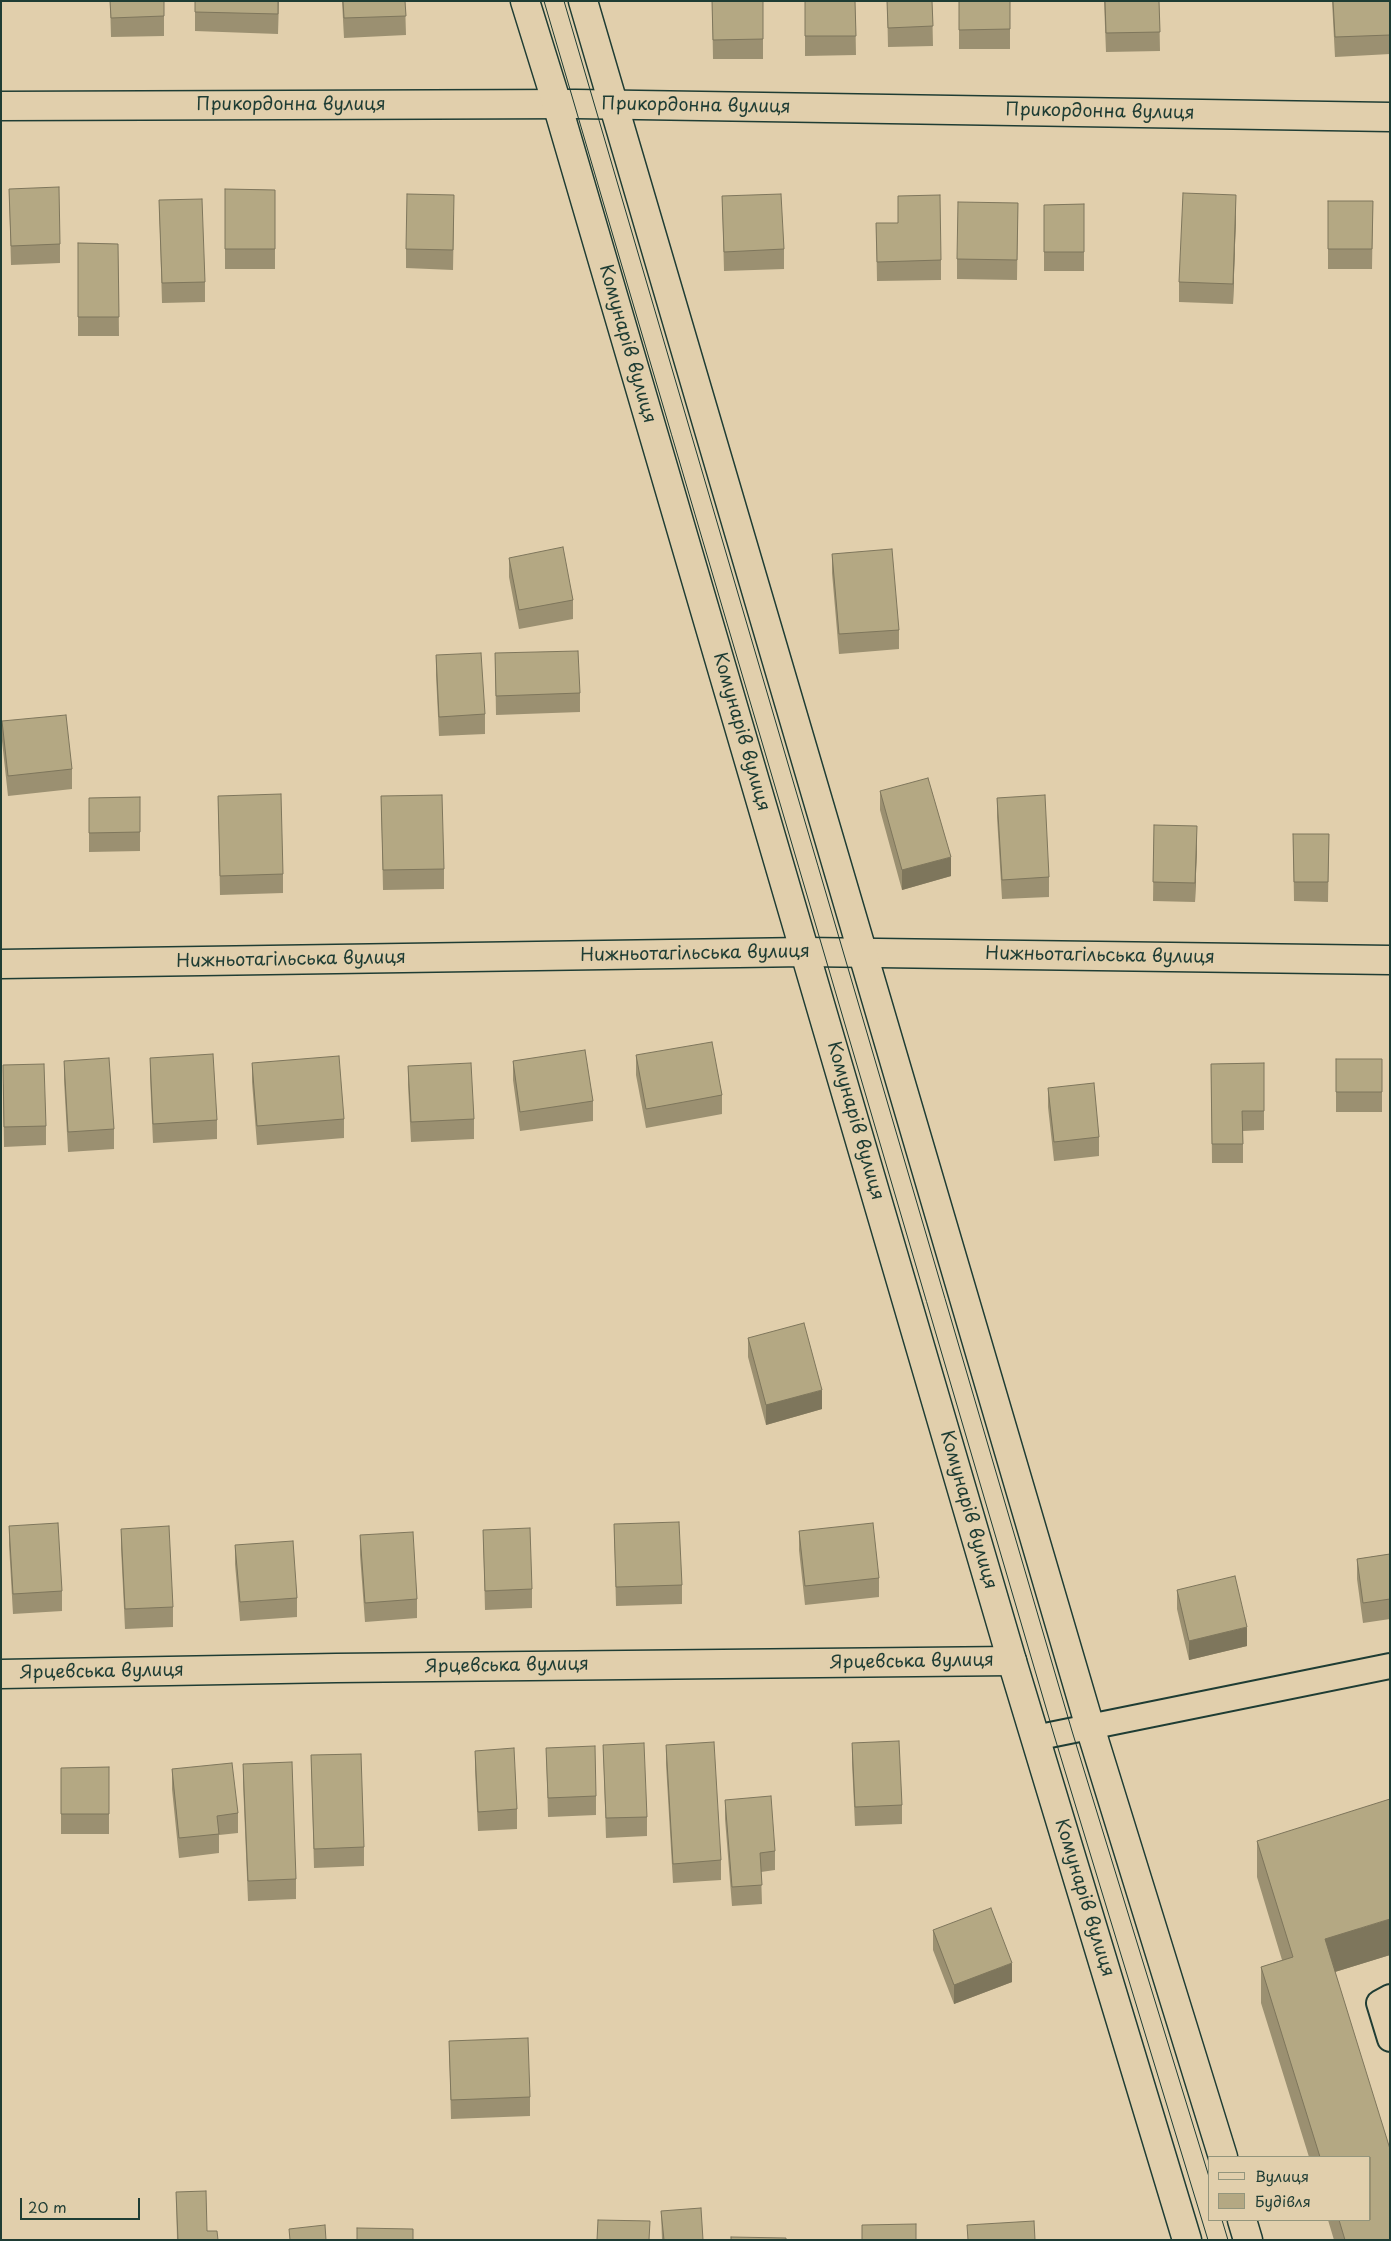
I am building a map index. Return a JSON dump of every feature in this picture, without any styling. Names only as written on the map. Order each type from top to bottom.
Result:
[{"type":"street","name":"Комунарів вулиця","points":[[525,1],[557,104],[806,952],[1012,1661],[1187,2240]]},
{"type":"street","points":[[583,1],[1090,1727],[1223,2156]]},
{"type":"street","name":"Прикордонна вулиця","points":[[1,106],[557,104],[1390,116]]},
{"type":"street","name":"Нижньотагільська вулиця","points":[[1,964],[806,952],[1390,960]]},
{"type":"street","name":"Ярцевська вулиця","points":[[1,1674],[326,1668],[1012,1661]]},
{"type":"street","points":[[1242,2221],[1248,2240]]},
{"type":"lane","points":[[1035,1738],[1390,1666]]},
{"type":"lane","points":[[1390,1997],[1379,2003],[1390,2039]]},
{"type":"building","points":[[110,1],[164,1],[164,16],[111,18]]},
{"type":"building","points":[[195,1],[278,1],[278,14],[195,12]]},
{"type":"building","points":[[343,1],[405,1],[406,16],[344,18]]},
{"type":"building","points":[[712,1],[763,1],[763,39],[713,40]]},
{"type":"building","points":[[805,1],[855,1],[856,36],[805,36]]},
{"type":"building","points":[[887,1],[932,1],[933,26],[888,28]]},
{"type":"building","points":[[959,1],[1010,1],[1010,29],[959,30]]},
{"type":"building","points":[[1105,1],[1159,1],[1160,32],[1106,33]]},
{"type":"building","points":[[1333,1],[1390,1],[1390,35],[1335,37]]},
{"type":"building","points":[[59,187],[60,244],[11,246],[9,189]]},
{"type":"building","points":[[225,189],[275,190],[275,249],[225,249]]},
{"type":"building","points":[[1183,193],[1236,195],[1233,284],[1179,282]]},
{"type":"building","points":[[407,194],[454,195],[453,250],[406,249]]},
{"type":"building","points":[[781,194],[784,249],[724,252],[722,196]]},
{"type":"building","points":[[940,195],[941,260],[877,262],[876,223],[898,223],[898,196]]},
{"type":"building","points":[[202,199],[205,282],[162,283],[159,200]]},
{"type":"building","points":[[1328,201],[1373,201],[1372,249],[1328,249]]},
{"type":"building","points":[[958,202],[1018,203],[1017,260],[957,259]]},
{"type":"building","points":[[1084,204],[1084,252],[1044,252],[1044,205]]},
{"type":"building","points":[[78,243],[118,244],[119,317],[78,317]]},
{"type":"building","points":[[563,547],[573,600],[519,610],[509,558]]},
{"type":"building","points":[[892,549],[899,630],[839,634],[832,554]]},
{"type":"building","points":[[578,651],[580,693],[496,696],[495,653]]},
{"type":"building","points":[[481,653],[485,714],[439,717],[436,655]]},
{"type":"building","points":[[66,715],[72,769],[8,776],[2,721]]},
{"type":"building","points":[[928,778],[951,857],[902,870],[880,791]]},
{"type":"building","points":[[281,794],[283,874],[220,876],[218,796]]},
{"type":"building","points":[[442,795],[444,869],[383,870],[381,796]]},
{"type":"building","points":[[1045,795],[1049,877],[1002,880],[997,798]]},
{"type":"building","points":[[140,797],[140,832],[89,833],[89,798]]},
{"type":"building","points":[[1154,825],[1197,826],[1195,883],[1153,882]]},
{"type":"building","points":[[1293,834],[1329,834],[1328,882],[1294,882]]},
{"type":"building","points":[[712,1042],[722,1095],[646,1109],[636,1055]]},
{"type":"building","points":[[585,1050],[593,1101],[520,1112],[513,1061]]},
{"type":"building","points":[[213,1054],[217,1120],[153,1124],[150,1058]]},
{"type":"building","points":[[339,1056],[344,1119],[257,1126],[252,1063]]},
{"type":"building","points":[[109,1058],[114,1129],[68,1132],[64,1061]]},
{"type":"building","points":[[1336,1059],[1382,1059],[1382,1092],[1336,1092]]},
{"type":"building","points":[[471,1063],[474,1119],[411,1122],[408,1066]]},
{"type":"building","points":[[1264,1063],[1264,1111],[1242,1111],[1243,1144],[1212,1144],[1211,1064]]},
{"type":"building","points":[[44,1064],[46,1126],[4,1127],[3,1065]]},
{"type":"building","points":[[1094,1083],[1099,1137],[1054,1142],[1048,1088]]},
{"type":"building","points":[[804,1323],[822,1390],[766,1405],[748,1338]]},
{"type":"building","points":[[679,1522],[682,1585],[616,1587],[614,1524]]},
{"type":"building","points":[[58,1523],[62,1591],[13,1594],[9,1526]]},
{"type":"building","points":[[873,1523],[879,1578],[805,1586],[799,1531]]},
{"type":"building","points":[[169,1526],[173,1607],[125,1609],[121,1529]]},
{"type":"building","points":[[530,1528],[532,1589],[485,1591],[483,1530]]},
{"type":"building","points":[[413,1532],[417,1599],[365,1603],[360,1535]]},
{"type":"building","points":[[293,1541],[297,1598],[240,1602],[235,1545]]},
{"type":"building","points":[[1390,1554],[1390,1599],[1363,1603],[1357,1559]]},
{"type":"building","points":[[1235,1576],[1247,1627],[1189,1641],[1177,1590]]},
{"type":"building","points":[[899,1741],[902,1805],[855,1807],[852,1743]]},
{"type":"building","points":[[714,1742],[721,1860],[673,1864],[666,1745]]},
{"type":"building","points":[[644,1743],[647,1817],[606,1818],[603,1745]]},
{"type":"building","points":[[595,1746],[596,1796],[548,1798],[546,1748]]},
{"type":"building","points":[[514,1748],[517,1809],[478,1812],[475,1751]]},
{"type":"building","points":[[361,1754],[364,1847],[314,1849],[311,1755]]},
{"type":"building","points":[[292,1762],[296,1879],[248,1881],[243,1764]]},
{"type":"building","points":[[232,1763],[238,1813],[217,1816],[219,1834],[179,1838],[172,1769]]},
{"type":"building","points":[[109,1767],[109,1814],[61,1814],[61,1768]]},
{"type":"building","points":[[771,1796],[775,1851],[760,1853],[762,1885],[732,1887],[725,1800]]},
{"type":"building","points":[[1390,1799],[1390,1919],[1325,1939],[1390,2149],[1390,2240],[1345,2240],[1339,2221],[1371,2221],[1371,2156],[1320,2156],[1261,1967],[1293,1957],[1257,1841]]},
{"type":"building","points":[[991,1908],[1012,1963],[954,1985],[933,1930]]},
{"type":"building","points":[[528,2038],[530,2097],[451,2100],[449,2041]]},
{"type":"building","points":[[206,2191],[207,2231],[217,2231],[218,2240],[178,2240],[176,2192]]},
{"type":"building","points":[[701,2208],[703,2240],[664,2240],[661,2211]]},
{"type":"building","points":[[598,2220],[650,2221],[649,2240],[597,2240]]},
{"type":"building","points":[[1034,2221],[1035,2240],[968,2240],[967,2225]]},
{"type":"building","points":[[916,2224],[916,2240],[862,2240],[862,2225]]},
{"type":"building","points":[[325,2225],[326,2240],[290,2240],[289,2229]]},
{"type":"building","points":[[357,2228],[413,2229],[413,2240],[357,2240]]},
{"type":"building","points":[[731,2237],[786,2238],[786,2240],[731,2240]]},
{"type":"tram line","points":[[544,1],[1054,1735],[1208,2240]]},
{"type":"tram line","points":[[564,1],[1072,1731],[1208,2173]]},
{"type":"tram line","points":[[1222,2221],[1228,2240]]}]
